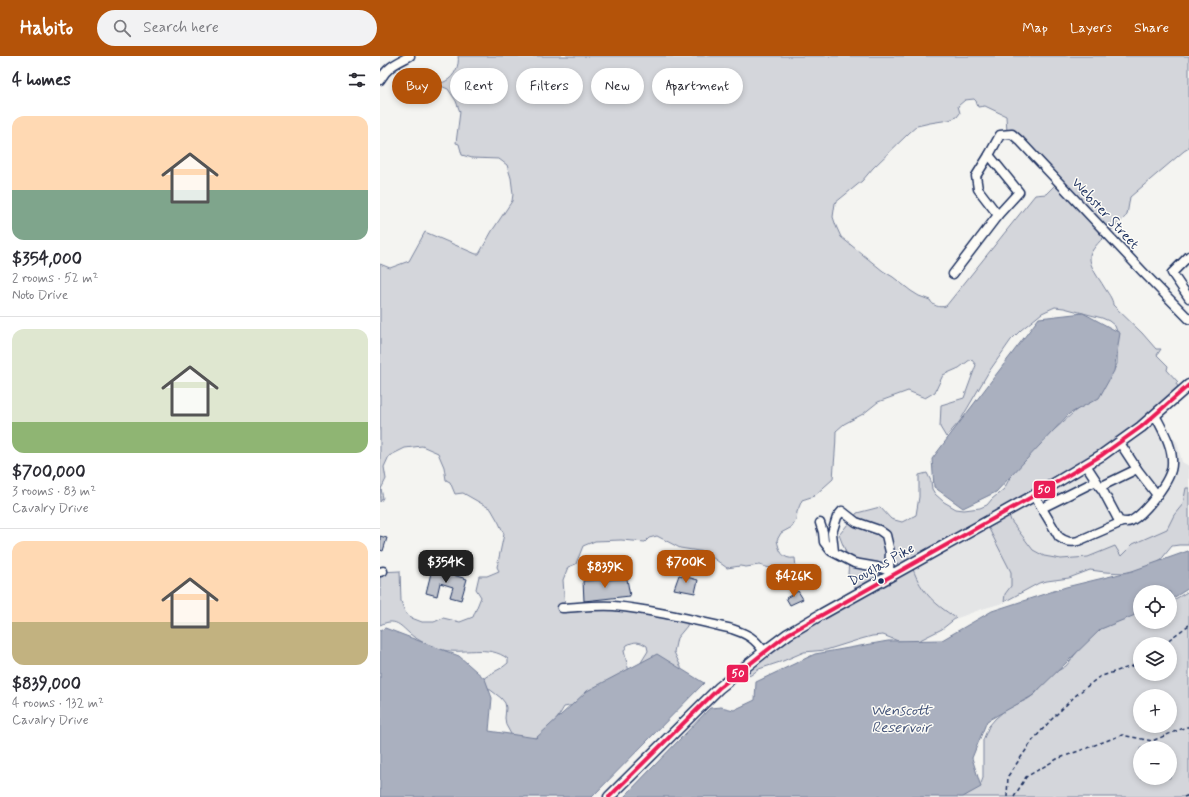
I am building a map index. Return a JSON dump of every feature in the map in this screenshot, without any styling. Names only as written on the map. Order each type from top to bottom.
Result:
[{"type":"main road","name":"Douglas Pike","points":[[609,797],[719,688],[788,634],[892,571],[1034,495],[1086,465],[1120,443],[1189,385]]},
{"type":"street","points":[[380,80],[393,64],[408,57]]},
{"type":"street","name":"Webster Street","points":[[989,155],[1000,134],[1012,134],[1020,140],[1143,272],[1189,318]]},
{"type":"street","points":[[953,274],[998,215],[1019,192],[989,155],[976,176],[978,189],[998,215]]},
{"type":"street","points":[[1189,256],[1172,274],[1189,298]]},
{"type":"street","points":[[1034,495],[1064,541],[1078,542],[1122,522],[1124,523],[1130,521],[1147,508],[1169,478],[1172,466],[1172,456],[1169,443],[1155,415]]},
{"type":"street","points":[[1120,443],[1137,469],[1157,494]]},
{"type":"street","points":[[1086,465],[1119,522],[1122,522]]},
{"type":"street","points":[[1042,508],[1137,469]]},
{"type":"street","points":[[820,523],[824,542],[831,551],[854,563],[877,566],[892,571],[886,535],[879,530],[856,522],[842,511],[832,533],[834,552]]},
{"type":"street","points":[[562,608],[613,606],[669,615],[738,631],[755,640],[764,652]]},
{"type":"path","points":[[1173,637],[1189,625]]},
{"type":"path","points":[[1007,797],[1008,776],[1033,740],[1050,721],[1075,696],[1099,677],[1133,665]]},
{"type":"path","points":[[1014,797],[1026,777],[1057,759],[1122,735],[1152,741],[1189,727]]},
{"type":"path","points":[[1184,797],[1189,795]]},
{"type":"shaded area","points":[[458,56],[1189,56],[1189,148],[1130,197],[1127,215],[1100,241],[1090,256],[1091,264],[1111,298],[1113,305],[1156,349],[1161,349],[1157,355],[1168,366],[1167,370],[1178,382],[1176,383],[1180,391],[1152,416],[1009,515],[1011,521],[1033,550],[1044,556],[1061,559],[1088,557],[1115,546],[1121,556],[1133,544],[1167,529],[1174,515],[1183,504],[1186,488],[1189,488],[1189,545],[1172,546],[1159,562],[1135,572],[1125,573],[1090,570],[1069,578],[1039,583],[1004,602],[1005,594],[1011,586],[1011,572],[985,521],[911,563],[918,581],[928,595],[940,607],[956,618],[942,629],[913,642],[898,641],[883,635],[872,636],[826,650],[804,652],[759,669],[751,675],[733,681],[856,589],[848,574],[849,560],[839,535],[857,513],[880,507],[891,519],[902,522],[916,515],[919,497],[919,475],[927,473],[935,494],[944,502],[956,509],[964,510],[980,508],[987,505],[1004,489],[1015,468],[1091,397],[1114,370],[1117,364],[1118,334],[1115,326],[1102,318],[1055,307],[1042,313],[1011,340],[988,373],[960,421],[946,437],[940,427],[941,405],[964,398],[976,365],[971,359],[959,368],[943,375],[935,392],[925,398],[908,391],[878,402],[863,414],[844,424],[836,431],[833,479],[814,496],[802,500],[797,512],[796,520],[792,527],[781,533],[777,540],[780,551],[784,556],[795,558],[796,568],[784,572],[759,565],[727,568],[705,552],[680,548],[657,536],[649,538],[645,542],[621,540],[595,541],[583,546],[576,564],[568,567],[563,580],[565,607],[597,603],[688,617],[687,626],[677,638],[674,652],[681,667],[681,674],[640,664],[648,651],[647,646],[642,643],[635,642],[627,645],[624,651],[631,680],[574,705],[564,707],[554,724],[540,736],[532,739],[512,736],[506,725],[505,703],[488,688],[483,679],[508,663],[508,659],[500,654],[492,652],[448,651],[439,649],[417,639],[396,623],[391,622],[380,625],[380,572],[400,571],[401,601],[405,612],[409,617],[422,622],[434,622],[443,618],[460,622],[473,617],[481,597],[476,589],[479,576],[487,576],[499,571],[497,567],[504,534],[499,523],[491,509],[463,493],[455,494],[450,482],[446,480],[444,467],[438,453],[422,446],[405,448],[389,456],[384,467],[386,479],[381,489],[383,498],[380,502],[380,264],[390,268],[409,261],[425,232],[479,254],[512,201],[513,194],[511,178],[507,165],[499,159],[472,158],[462,155],[459,144],[456,143],[460,112],[457,104],[508,104],[508,68],[457,67]],"holes":[[[974,99],[978,107],[985,106],[1006,116],[1007,133],[1059,181],[1046,194],[1035,195],[946,306],[939,307],[933,304],[930,300],[911,291],[883,271],[841,237],[833,217],[835,203],[862,181],[873,168],[917,126],[957,117],[960,113],[958,106],[965,100]]]},
{"type":"shaded area","points":[[450,78],[450,92],[448,89],[442,86],[442,83]]},
{"type":"shaded area","points":[[1152,416],[1177,442],[1182,462],[1189,466],[1189,488],[1186,488],[1183,504],[1174,515],[1167,529],[1133,544],[1121,556],[1106,550],[1088,557],[1061,559],[1044,556],[1033,550],[1011,521],[1009,515]]},
{"type":"shaded area","points":[[985,521],[1011,572],[1011,586],[1005,594],[1003,603],[952,620],[955,618],[943,610],[924,591],[911,563]]},
{"type":"shaded area","points":[[1189,591],[1189,797],[959,797],[980,786],[983,778],[983,740],[989,726],[1004,711],[1035,694],[1051,675],[1066,666],[1081,647],[1086,635],[1133,615],[1133,629],[1177,629],[1177,598]]},
{"type":"water","points":[[1083,313],[1120,333],[1114,371],[1099,398],[1069,414],[996,492],[963,508],[934,487],[932,459],[1039,318]]},
{"type":"water","name":"Wenscott Reservoir","points":[[1188,551],[1189,552],[1189,588],[1177,596],[1177,585],[1133,585],[1133,616],[1101,629],[1032,696],[987,721],[972,758],[981,787],[963,797],[624,797],[710,708],[721,707],[734,710],[755,700],[756,682],[815,654],[888,641],[942,640],[992,611],[1066,587],[1132,571]]},
{"type":"water","points":[[385,628],[459,656],[485,679],[492,698],[489,731],[536,738],[587,691],[657,654],[704,683],[592,797],[380,797],[380,631]]},
{"type":"building","points":[[380,536],[387,538],[383,551],[380,550]]},
{"type":"building","points":[[432,569],[467,579],[461,600],[450,597],[453,587],[440,583],[437,596],[426,593]]},
{"type":"building","points":[[679,575],[698,580],[695,593],[674,589]]},
{"type":"building","points":[[627,579],[630,596],[584,601],[583,581]]},
{"type":"building","points":[[798,591],[803,599],[790,605],[786,598]]},
{"type":"transit line","name":"50","points":[[609,797],[719,688],[788,634],[1037,494],[1102,455],[1141,427],[1189,385]]}]
